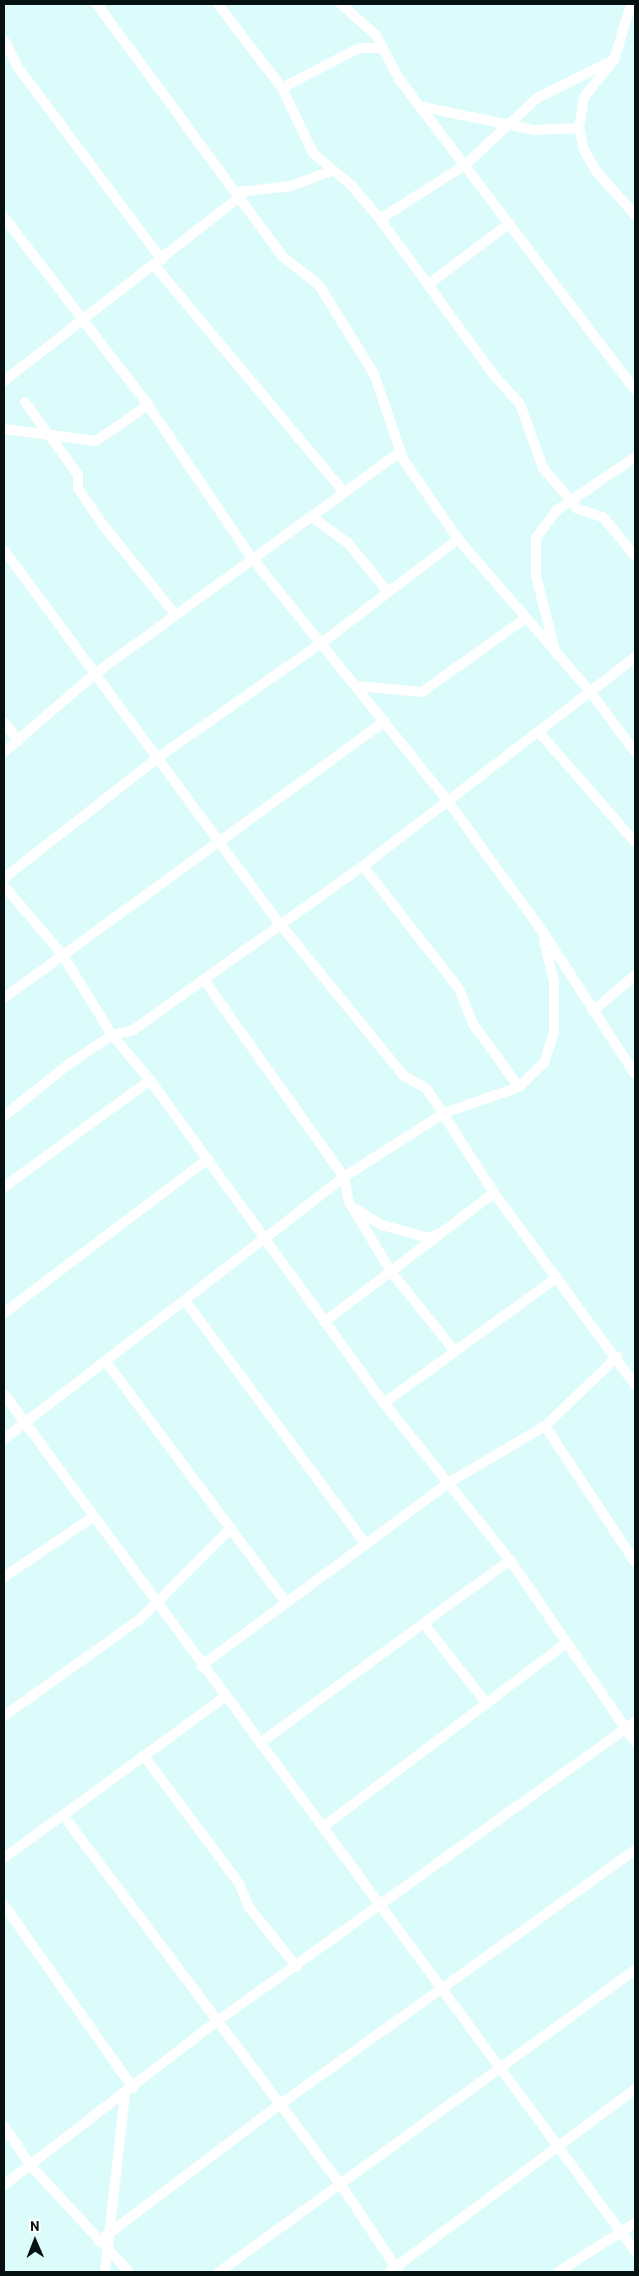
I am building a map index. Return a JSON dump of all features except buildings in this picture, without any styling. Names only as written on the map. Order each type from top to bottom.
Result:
[{"type":"street","points":[[97,4],[240,194],[283,257],[319,285],[374,374],[400,452],[458,540],[523,620],[589,690],[635,752]]},
{"type":"street","points":[[218,4],[282,88],[313,153],[331,171],[352,186],[380,219],[493,374],[520,404],[542,468],[570,502],[603,517],[635,556]]},
{"type":"street","points":[[341,4],[354,19],[366,24],[381,48],[465,165],[635,390]]},
{"type":"street","points":[[631,4],[614,60],[584,97],[579,128],[584,150],[596,171],[635,215]]},
{"type":"street","points":[[4,40],[17,66],[158,263],[343,491]]},
{"type":"street","points":[[282,88],[358,48],[381,48]]},
{"type":"street","points":[[380,219],[465,165],[505,125],[537,98],[614,60]]},
{"type":"street","points":[[423,107],[534,130],[579,128]]},
{"type":"street","points":[[4,381],[158,263],[240,194],[291,186],[331,171]]},
{"type":"street","points":[[4,217],[148,405],[251,557],[323,642],[447,800],[543,932],[635,1074]]},
{"type":"street","points":[[429,284],[510,223]]},
{"type":"street","points":[[25,402],[78,475],[78,488],[103,525],[175,614]]},
{"type":"street","points":[[4,429],[96,441],[148,405]]},
{"type":"street","points":[[4,752],[96,673],[251,557],[312,517],[343,491],[400,452]]},
{"type":"street","points":[[556,656],[533,557],[536,538],[545,522],[570,502],[635,457]]},
{"type":"street","points":[[312,517],[348,543],[387,591]]},
{"type":"street","points":[[4,878],[160,756],[323,642],[387,591],[458,540]]},
{"type":"street","points":[[4,550],[160,756],[280,924],[404,1076],[427,1089],[494,1193],[617,1357],[635,1384]]},
{"type":"street","points":[[358,686],[422,692],[523,620]]},
{"type":"street","points":[[4,1116],[112,1035],[133,1030],[363,866],[589,690],[635,657]]},
{"type":"street","points":[[4,998],[220,838],[385,721]]},
{"type":"street","points":[[4,722],[18,741]]},
{"type":"street","points":[[538,731],[635,842]]},
{"type":"street","points":[[363,866],[459,989],[473,1024],[519,1087]]},
{"type":"street","points":[[4,886],[62,954],[112,1035],[150,1080],[261,1237],[384,1403],[510,1560],[565,1644],[635,1742]]},
{"type":"street","points":[[4,1439],[186,1302],[261,1237],[344,1177],[444,1113],[519,1087],[544,1063],[554,1032],[554,982],[543,932]]},
{"type":"street","points":[[593,1010],[635,975]]},
{"type":"street","points":[[204,980],[344,1177],[353,1207],[392,1273],[453,1349]]},
{"type":"street","points":[[4,1187],[150,1080]]},
{"type":"street","points":[[4,1313],[206,1160]]},
{"type":"street","points":[[324,1322],[392,1273],[494,1193]]},
{"type":"street","points":[[353,1207],[382,1225],[429,1238],[440,1234]]},
{"type":"street","points":[[384,1403],[453,1349],[556,1278]]},
{"type":"street","points":[[186,1302],[366,1544]]},
{"type":"street","points":[[201,1666],[285,1601],[448,1483],[545,1426],[617,1357]]},
{"type":"street","points":[[106,1362],[285,1601]]},
{"type":"street","points":[[4,1394],[201,1666],[502,2067],[635,2252]]},
{"type":"street","points":[[545,1426],[635,1562]]},
{"type":"street","points":[[4,1577],[93,1517]]},
{"type":"street","points":[[4,1716],[140,1619],[154,1601],[231,1528]]},
{"type":"street","points":[[260,1743],[510,1560]]},
{"type":"street","points":[[424,1624],[487,1704]]},
{"type":"street","points":[[323,1827],[565,1644]]},
{"type":"street","points":[[4,1858],[225,1696]]},
{"type":"street","points":[[4,2186],[216,2022],[297,1966],[380,1903],[635,1722]]},
{"type":"street","points":[[144,1756],[240,1885],[248,1906],[297,1966]]},
{"type":"street","points":[[63,1816],[216,2022],[341,2185],[395,2271],[635,2089]]},
{"type":"street","points":[[103,2238],[279,2105],[635,1850]]},
{"type":"street","points":[[4,1905],[129,2091],[103,2238]]},
{"type":"street","points":[[219,2272],[635,1970]]},
{"type":"street","points":[[4,2126],[31,2166],[103,2238],[107,2250],[105,2272]]},
{"type":"street","points":[[558,2272],[619,2230],[635,2223]]},
{"type":"street","points":[[107,2250],[130,2272]]}]
